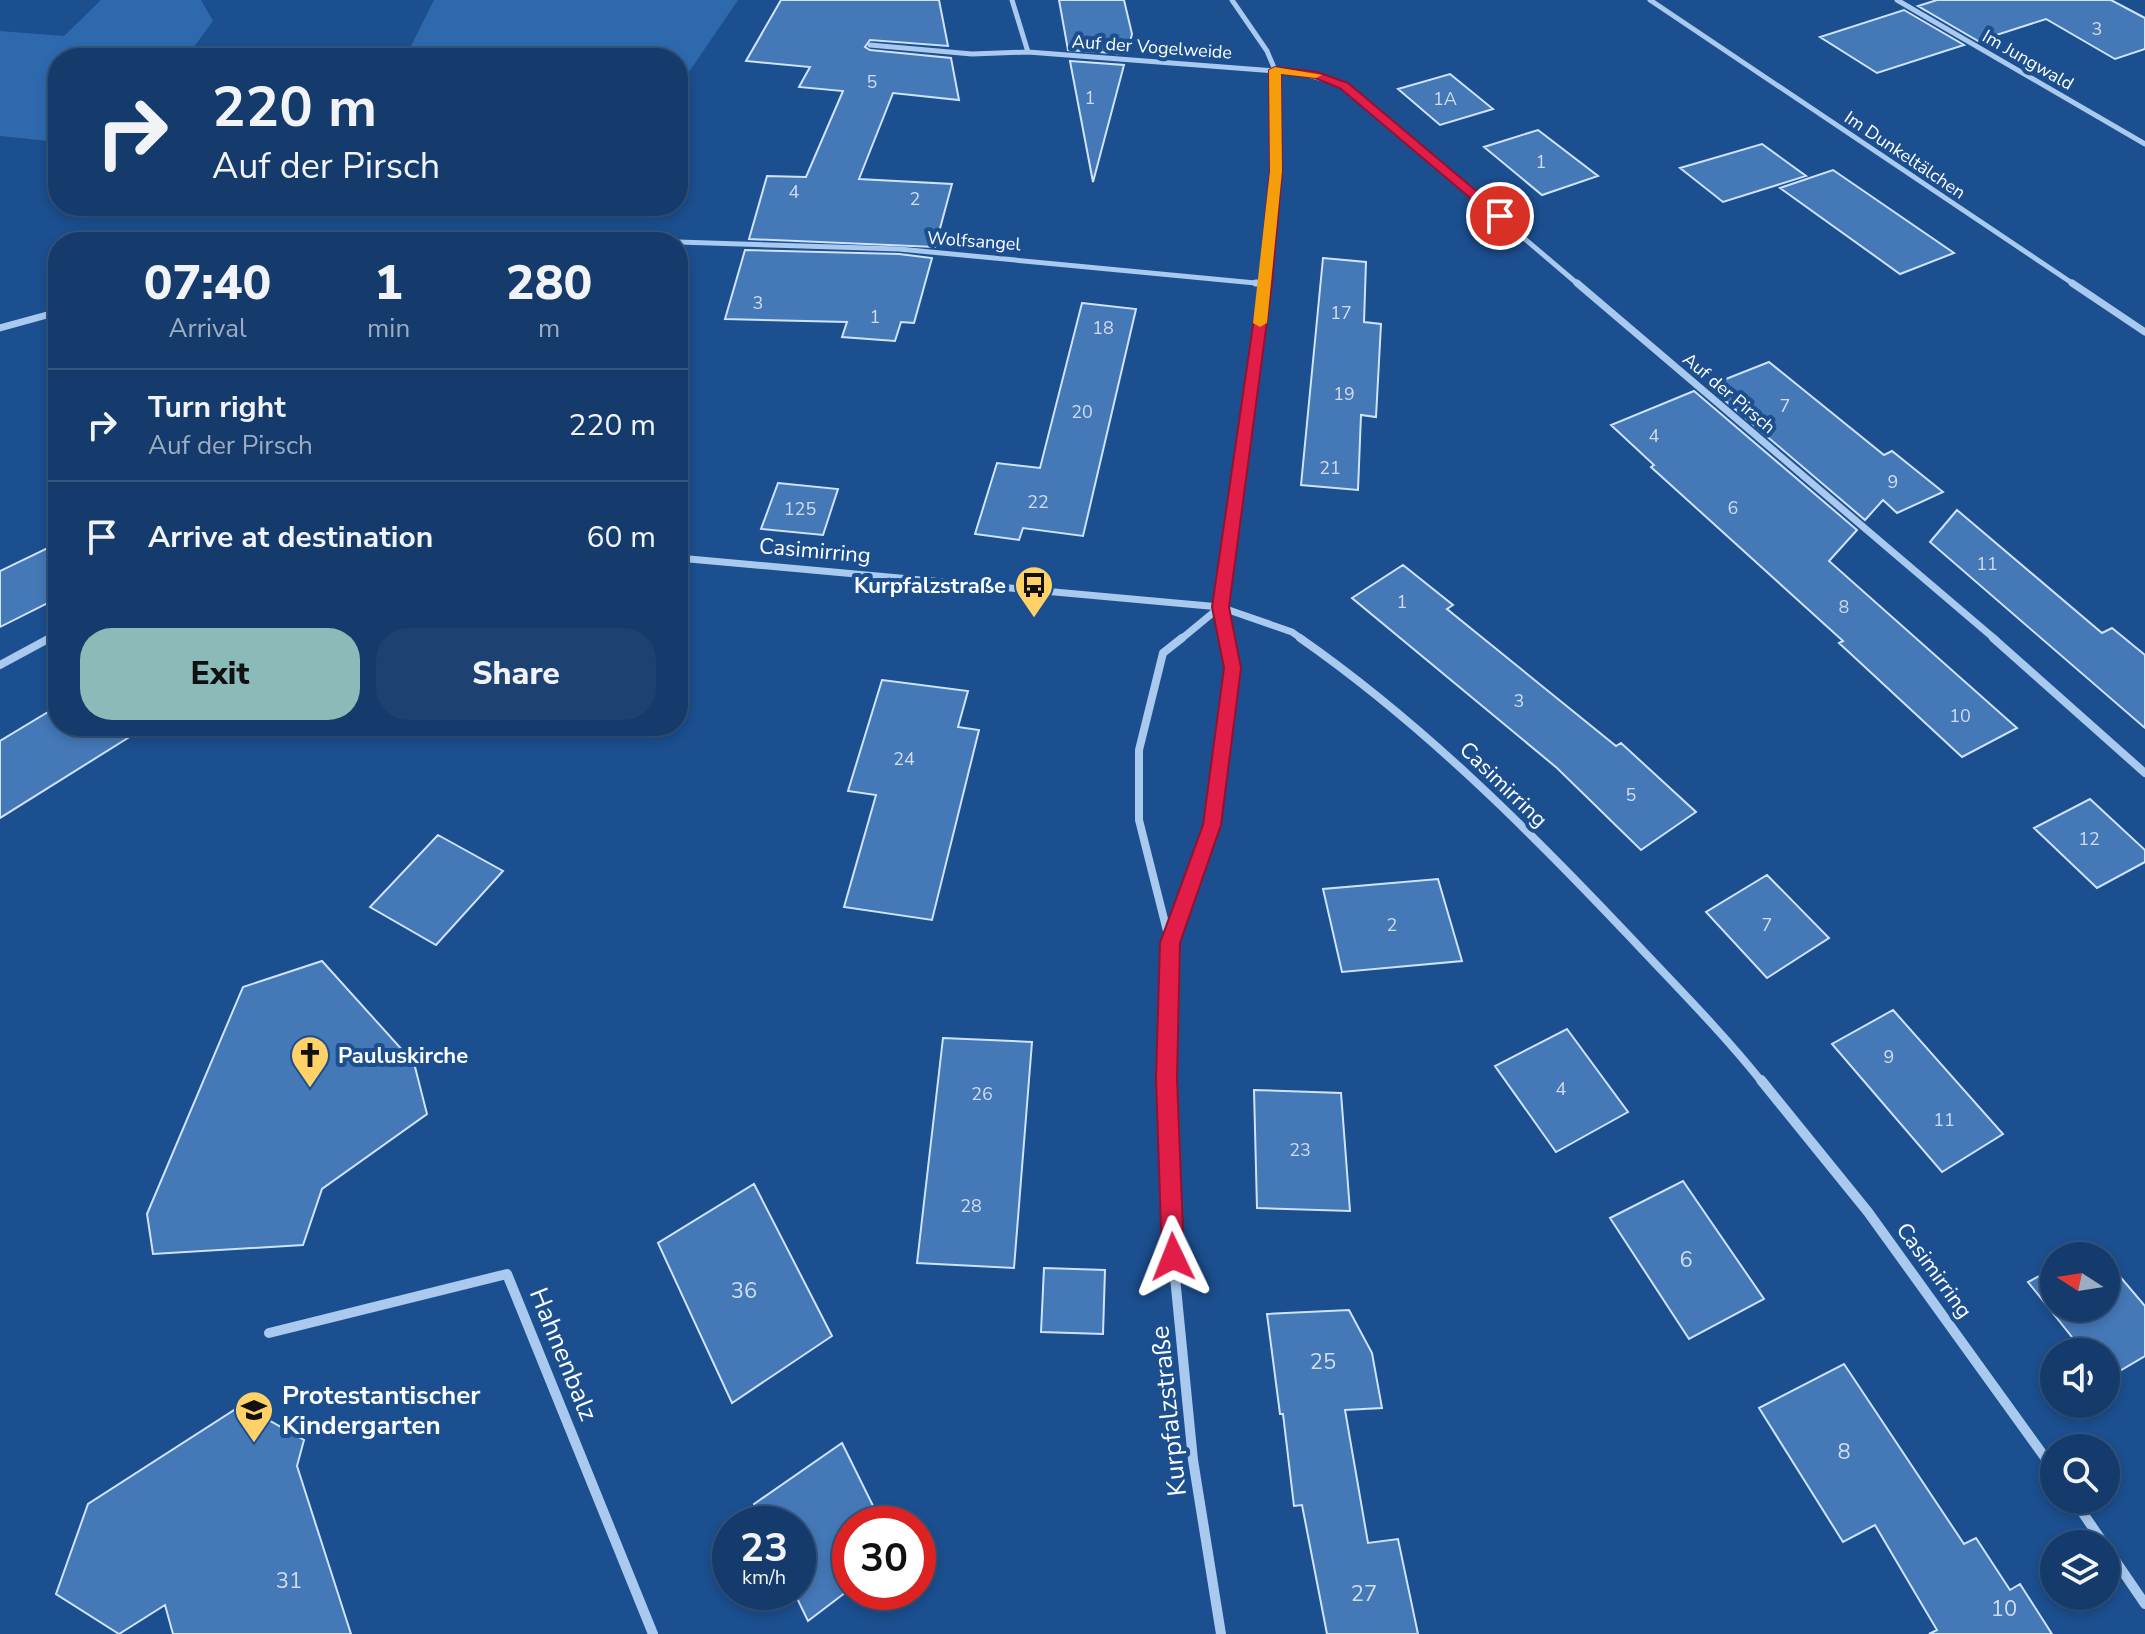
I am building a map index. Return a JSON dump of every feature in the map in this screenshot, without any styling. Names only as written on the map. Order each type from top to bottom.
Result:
[{"type":"street","points":[[1012,0],[1028,52]]},
{"type":"street","name":"Kurpfalzstraße","points":[[1170,943],[1212,825],[1233,668],[1220,607],[1266,284],[1276,171],[1275,70],[1267,51],[1232,0]]},
{"type":"street","name":"Im Dunkeltälchen","points":[[1650,0],[2145,332]]},
{"type":"street","name":"Im Jungwald","points":[[1897,0],[2145,144]]},
{"type":"street","name":"Auf der Vogelweide","points":[[870,45],[972,54],[1028,52],[1275,70]]},
{"type":"street","name":"Auf der Pirsch","points":[[1275,70],[1317,75],[1344,85],[2062,696],[2145,773]]},
{"type":"street","name":"Wolfsangel","points":[[688,242],[877,247],[1010,257],[1266,284]]},
{"type":"street","points":[[0,328],[48,315]]},
{"type":"street","name":"Casimirring","points":[[688,559],[1220,607],[1292,632],[1345,669],[1446,755],[1580,884],[1737,1051],[1868,1212],[2040,1451]]},
{"type":"street","name":"Kurpfalzstraße","points":[[1220,607],[1163,653],[1139,750],[1139,820],[1170,943],[1167,1078],[1173,1257],[1193,1460],[1221,1634]]},
{"type":"street","points":[[0,665],[48,639]]},
{"type":"street","name":"Hahnenbalz","points":[[269,1333],[507,1274],[653,1634]]},
{"type":"street","points":[[2120,1567],[2145,1604]]},
{"type":"shaded area","points":[[101,0],[201,0],[213,21],[193,48],[48,48],[48,141],[0,136],[0,31],[64,36]]},
{"type":"shaded area","points":[[434,0],[738,0],[688,73],[688,48],[410,48]]},
{"type":"building","points":[[781,0],[939,0],[948,46],[870,40],[865,47],[951,58],[959,100],[893,93],[859,179],[952,184],[935,247],[749,239],[767,176],[806,177],[843,91],[799,87],[810,67],[746,61]]},
{"type":"building","points":[[1059,0],[1124,0],[1132,34],[1127,54],[1068,50]]},
{"type":"building","points":[[1937,0],[2111,0],[2145,18],[2145,49],[2115,59],[2046,19],[1978,41],[1918,6]]},
{"type":"building","points":[[1904,10],[1964,45],[1877,73],[1820,37]]},
{"type":"building","points":[[1070,61],[1124,65],[1093,182]]},
{"type":"building","points":[[1450,74],[1493,109],[1440,125],[1398,89]]},
{"type":"building","points":[[1538,130],[1598,176],[1542,195],[1484,147]]},
{"type":"building","points":[[1762,144],[1806,176],[1723,202],[1680,168]]},
{"type":"building","points":[[1833,170],[1954,253],[1900,274],[1780,188]]},
{"type":"building","points":[[745,250],[899,254],[932,258],[914,323],[901,322],[895,341],[842,337],[847,322],[725,319]]},
{"type":"building","points":[[1323,258],[1366,262],[1364,322],[1381,324],[1376,417],[1361,415],[1358,490],[1301,485]]},
{"type":"building","points":[[1082,303],[1136,309],[1083,536],[1023,528],[1019,540],[975,534],[997,463],[1040,468]]},
{"type":"building","points":[[1769,362],[1884,455],[1892,451],[1943,492],[1897,513],[1883,500],[1865,520],[1708,386]]},
{"type":"building","points":[[1694,391],[1857,530],[1829,561],[2017,728],[1962,757],[1839,643],[1843,641],[1651,467],[1654,465],[1611,425]]},
{"type":"building","points":[[778,483],[838,489],[823,535],[761,529]]},
{"type":"building","points":[[1957,510],[2102,633],[2112,628],[2145,655],[2145,728],[1930,542]]},
{"type":"building","points":[[48,548],[48,603],[0,627],[0,571]]},
{"type":"building","points":[[1403,565],[1453,605],[1447,609],[1616,746],[1621,743],[1696,812],[1641,850],[1557,768],[1352,598]]},
{"type":"building","points":[[882,680],[968,691],[958,727],[979,730],[932,920],[844,907],[876,795],[848,791]]},
{"type":"building","points":[[48,712],[48,736],[131,736],[0,818],[0,741]]},
{"type":"building","points":[[2090,799],[2145,850],[2145,862],[2097,888],[2034,828]]},
{"type":"building","points":[[438,835],[503,871],[436,945],[370,907]]},
{"type":"building","points":[[1767,875],[1829,938],[1767,978],[1706,912]]},
{"type":"building","points":[[1438,879],[1462,961],[1342,972],[1323,889]]},
{"type":"building","name":"Pauluskirche","points":[[322,961],[414,1063],[427,1114],[322,1189],[303,1245],[153,1254],[147,1214],[243,987]]},
{"type":"building","points":[[1893,1010],[2003,1134],[1942,1172],[1832,1044]]},
{"type":"building","points":[[1567,1029],[1628,1112],[1556,1152],[1495,1066]]},
{"type":"building","points":[[943,1038],[1032,1042],[1014,1268],[917,1263]]},
{"type":"building","points":[[1254,1090],[1341,1093],[1350,1211],[1257,1208]]},
{"type":"building","points":[[1683,1181],[1764,1299],[1689,1339],[1610,1218]]},
{"type":"building","points":[[754,1184],[832,1336],[732,1403],[658,1243]]},
{"type":"building","points":[[1044,1268],[1105,1270],[1103,1334],[1041,1332]]},
{"type":"building","points":[[2040,1276],[2040,1297],[2028,1282]]},
{"type":"building","points":[[2120,1277],[2145,1306],[2145,1356],[2120,1371],[2120,1338],[2073,1338],[2060,1322],[2120,1322]]},
{"type":"building","points":[[1349,1310],[1372,1353],[1382,1408],[1345,1410],[1368,1543],[1398,1539],[1418,1634],[1327,1634],[1302,1505],[1294,1506],[1267,1314]]},
{"type":"building","points":[[1844,1364],[1964,1544],[1976,1538],[2010,1590],[2020,1584],[2052,1634],[1929,1634],[1937,1630],[1875,1525],[1843,1542],[1759,1408]]},
{"type":"building","points":[[242,1405],[304,1440],[297,1466],[351,1634],[173,1634],[165,1605],[119,1634],[56,1594],[88,1504]]},
{"type":"building","points":[[842,1443],[873,1506],[832,1506],[832,1603],[808,1621],[803,1610],[816,1610],[816,1506],[754,1504]]},
{"type":"slow traffic","points":[[1260,323],[1276,171],[1275,70],[1316,75]]},
{"type":"place","name":"Kurpfalzstraße","points":[[1034,619]]},
{"type":"place","name":"Pauluskirche","points":[[310,1089]]},
{"type":"place","name":"Protestantischer Kindergarten","points":[[254,1444]]},
{"type":"route","points":[[1173,1257],[1167,1078],[1170,943],[1212,825],[1233,668],[1220,607],[1266,284],[1276,171],[1275,70],[1317,75],[1344,85],[1500,216]]}]
